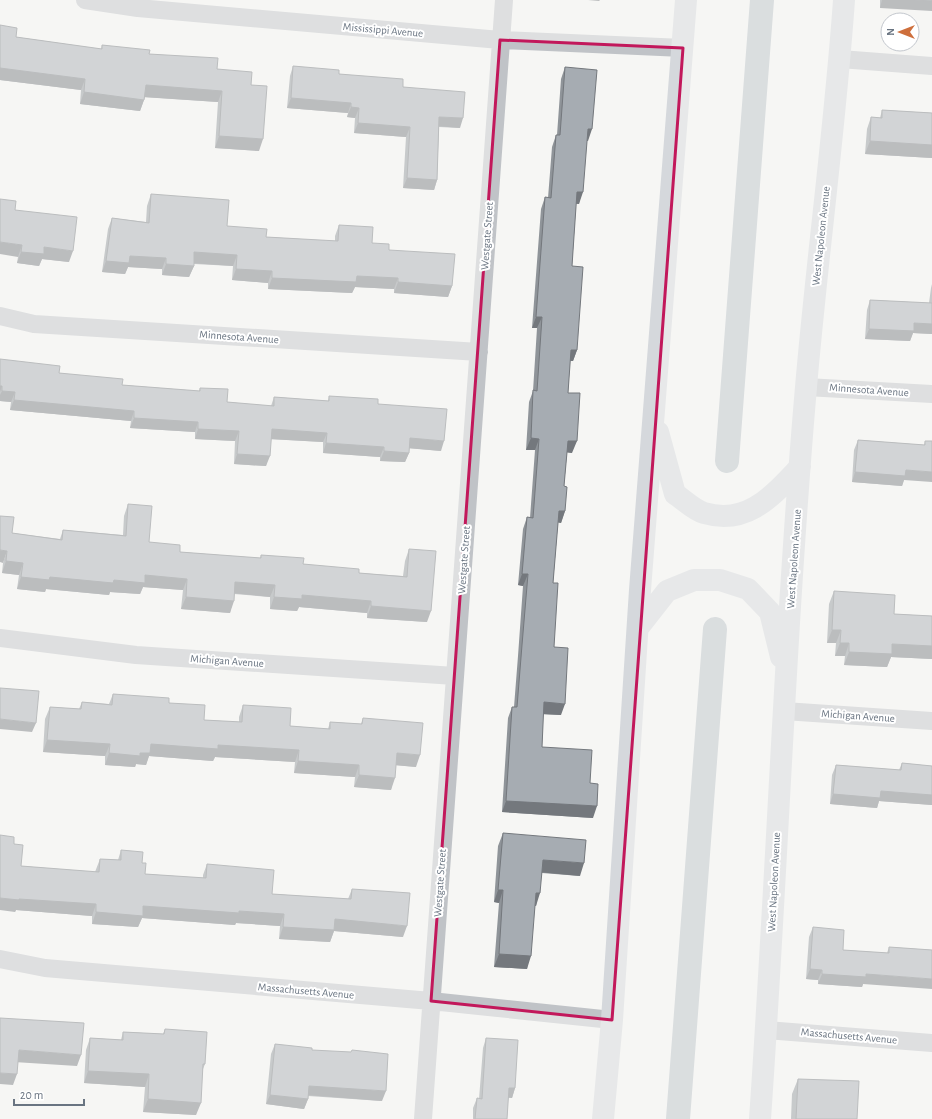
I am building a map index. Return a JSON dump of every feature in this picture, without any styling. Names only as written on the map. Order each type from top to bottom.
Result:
[{"type":"main road","points":[[603,1119],[612,1020],[638,628],[686,0]]},
{"type":"main road","name":"West Napoleon Avenue","points":[[760,1119],[786,678],[806,387],[840,59],[844,0]]},
{"type":"main road","points":[[654,417],[675,494],[703,513],[730,516],[757,508],[773,496],[800,467]]},
{"type":"main road","points":[[638,628],[667,591],[694,580],[720,580],[748,589],[770,612],[786,678]]},
{"type":"street","name":"Mississippi Avenue","points":[[85,0],[138,8],[500,40],[683,48]]},
{"type":"street","name":"Westgate Street","points":[[423,1119],[504,0]]},
{"type":"street","points":[[840,59],[932,66]]},
{"type":"street","name":"Minnesota Avenue","points":[[0,316],[34,324],[479,352]]},
{"type":"street","name":"Minnesota Avenue","points":[[806,387],[932,394]]},
{"type":"street","name":"Michigan Avenue","points":[[0,638],[136,655],[455,676]]},
{"type":"street","name":"Michigan Avenue","points":[[784,711],[932,722]]},
{"type":"street","name":"Massachusetts Avenue","points":[[0,959],[45,968],[431,1002],[612,1020]]},
{"type":"street","name":"Massachusetts Avenue","points":[[766,1030],[932,1043]]},
{"type":"highlighted area","points":[[500,40],[683,48],[612,1020],[431,1001]]},
{"type":"building","points":[[0,25],[17,28],[16,37],[102,49],[102,45],[150,50],[149,54],[218,58],[217,69],[252,72],[251,85],[267,86],[263,139],[219,136],[222,91],[146,85],[144,100],[84,92],[85,79],[0,68]]},
{"type":"building","points":[[293,66],[339,70],[339,74],[403,79],[403,87],[465,92],[463,118],[439,117],[437,180],[407,178],[410,127],[358,123],[359,108],[351,107],[351,103],[291,98]]},
{"type":"building","points":[[565,67],[597,70],[592,129],[588,129],[583,192],[577,192],[572,266],[583,267],[577,350],[571,350],[568,393],[580,393],[577,441],[568,441],[564,486],[567,487],[565,511],[559,511],[553,583],[558,583],[554,647],[568,648],[565,704],[544,702],[542,747],[592,750],[590,783],[598,784],[597,806],[506,801],[512,707],[517,707],[528,574],[522,574],[527,517],[533,518],[539,439],[531,438],[533,390],[537,391],[542,317],[536,317],[545,197],[551,198],[556,135],[560,135]]},
{"type":"building","points":[[882,110],[932,113],[932,145],[870,141],[871,117],[882,118]]},
{"type":"building","points":[[151,194],[229,200],[227,226],[267,229],[266,237],[338,241],[339,225],[373,227],[372,243],[389,244],[389,250],[455,254],[452,286],[398,282],[398,278],[357,276],[356,282],[272,278],[272,271],[236,269],[237,255],[194,252],[194,266],[166,264],[166,258],[130,256],[129,263],[106,261],[112,218],[149,223]]},
{"type":"building","points":[[0,199],[16,201],[15,210],[77,217],[73,251],[44,247],[44,254],[21,252],[22,245],[0,242]]},
{"type":"building","points":[[870,300],[932,303],[932,324],[914,323],[914,331],[869,329]]},
{"type":"building","points":[[0,359],[60,366],[59,373],[123,379],[122,385],[200,391],[200,388],[228,389],[227,402],[274,406],[274,397],[329,401],[329,396],[378,399],[378,404],[447,409],[444,441],[410,438],[409,453],[384,451],[384,447],[326,443],[327,433],[272,429],[270,456],[237,454],[239,431],[198,429],[198,422],[134,418],[134,411],[14,400],[15,392],[2,391],[2,386],[0,386]]},
{"type":"building","points":[[858,440],[925,445],[925,441],[932,441],[932,472],[906,470],[905,476],[855,472]]},
{"type":"building","points":[[128,504],[152,506],[149,542],[180,545],[180,552],[261,558],[261,555],[304,558],[303,564],[359,569],[359,573],[407,577],[409,549],[436,551],[431,611],[371,606],[371,601],[302,595],[302,599],[274,597],[275,585],[235,582],[234,601],[186,597],[187,579],[145,575],[145,583],[114,580],[113,583],[50,577],[49,580],[21,577],[23,563],[6,561],[7,551],[0,550],[0,516],[14,517],[12,533],[62,540],[63,530],[126,536]]},
{"type":"building","points":[[834,591],[895,595],[894,614],[932,616],[932,646],[892,644],[892,654],[849,652],[849,643],[840,643],[841,630],[832,630]]},
{"type":"building","points":[[0,688],[39,691],[36,723],[0,719]]},
{"type":"building","points":[[113,694],[169,698],[169,703],[205,705],[204,720],[242,722],[243,705],[291,708],[290,726],[330,729],[330,722],[362,724],[363,718],[423,723],[420,755],[397,753],[395,778],[359,775],[359,765],[298,761],[299,750],[218,745],[218,749],[151,744],[150,753],[140,753],[140,756],[109,753],[110,744],[47,740],[50,707],[81,709],[82,702],[112,705]]},
{"type":"building","points":[[902,763],[932,766],[932,795],[881,791],[880,798],[833,794],[836,765],[901,770]]},
{"type":"building","points":[[503,833],[586,840],[584,863],[543,860],[540,893],[536,893],[531,956],[499,954],[503,890],[498,890]]},
{"type":"building","points":[[0,835],[14,837],[14,844],[23,845],[21,866],[99,872],[100,859],[121,860],[121,850],[143,852],[142,863],[146,863],[145,874],[206,878],[207,864],[274,870],[272,894],[351,899],[352,889],[410,893],[407,926],[335,919],[334,930],[283,927],[284,914],[239,911],[239,913],[143,906],[143,916],[96,912],[96,904],[0,898]]},
{"type":"building","points":[[813,927],[844,930],[843,950],[889,953],[889,947],[932,950],[932,979],[866,974],[866,977],[822,974],[822,970],[810,969]]},
{"type":"building","points":[[0,1018],[84,1023],[81,1055],[19,1050],[17,1074],[0,1073]]},
{"type":"building","points":[[165,1029],[207,1032],[205,1064],[203,1064],[201,1103],[148,1099],[149,1074],[88,1071],[90,1038],[123,1040],[123,1032],[164,1034]]},
{"type":"building","points":[[486,1038],[518,1040],[515,1088],[509,1088],[507,1119],[475,1119],[477,1098],[482,1099]]},
{"type":"building","points":[[275,1044],[312,1048],[312,1050],[351,1052],[352,1050],[388,1054],[386,1091],[309,1086],[308,1099],[270,1095]]},
{"type":"building","points":[[798,1079],[859,1081],[857,1119],[796,1119]]},
{"type":"waterway","points":[[727,461],[762,0]]},
{"type":"waterway","points":[[678,1119],[715,629]]}]
